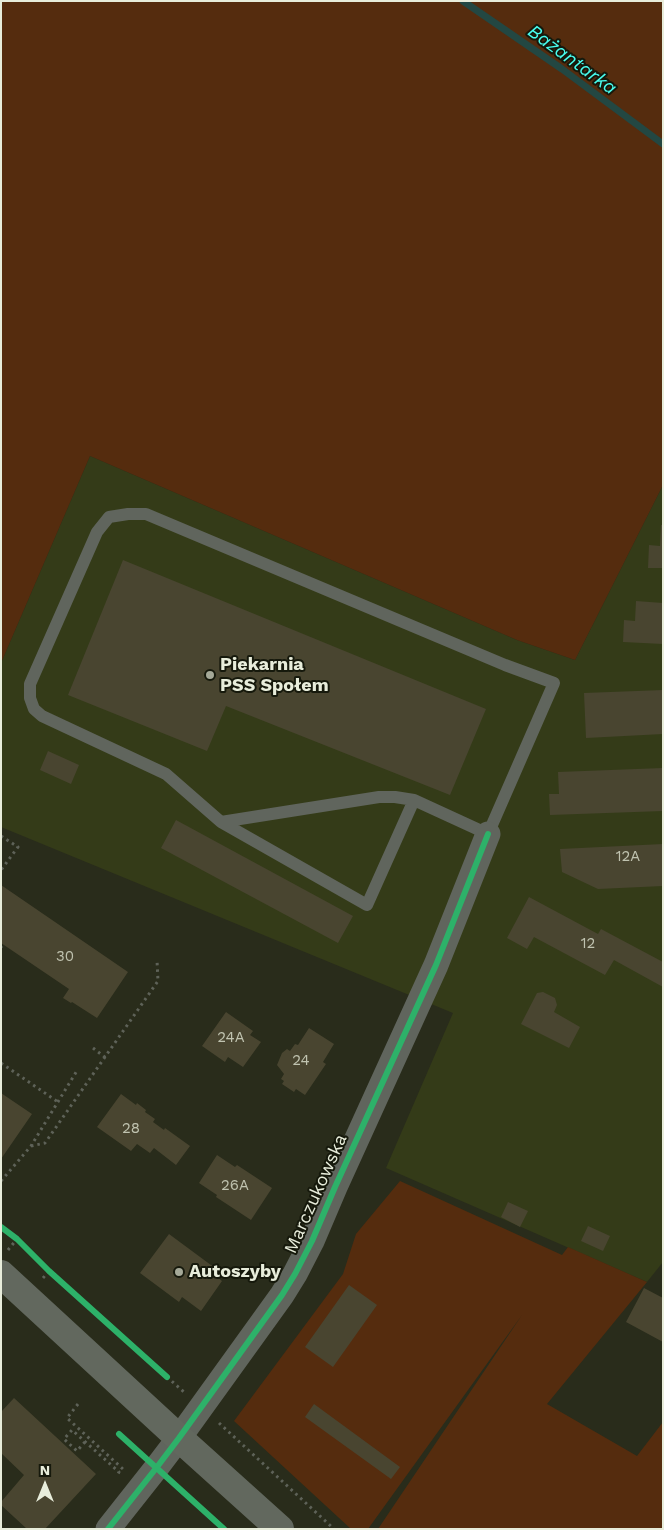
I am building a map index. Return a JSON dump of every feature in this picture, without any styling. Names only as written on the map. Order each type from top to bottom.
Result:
[{"type":"street","name":"Marczukowska","points":[[108,1529],[179,1438],[296,1274],[436,965],[488,834]]},
{"type":"street","points":[[3,1264],[179,1438],[280,1529]]},
{"type":"lane","points":[[221,822],[379,797],[395,797],[414,800],[488,834],[554,683],[505,665],[146,514],[109,517],[97,532],[30,684],[30,698],[34,709],[42,716],[166,774],[221,822],[367,904],[414,800]]},
{"type":"path","points":[[1,836],[18,847],[1,870]]},
{"type":"path","points":[[31,1146],[45,1143],[106,1058],[158,981],[158,960]]},
{"type":"path","points":[[93,1048],[106,1058]]},
{"type":"path","points":[[1,1063],[58,1102]]},
{"type":"path","points":[[1,1181],[31,1146],[78,1069]]},
{"type":"path","points":[[3,1264],[17,1239]]},
{"type":"path","points":[[167,1377],[202,1406],[334,1529]]},
{"type":"path","points":[[78,1404],[67,1418],[128,1473]]},
{"type":"path","points":[[85,1442],[77,1451],[64,1439],[72,1430],[120,1472],[115,1478]]},
{"type":"shaded area","points":[[1,1],[663,1],[663,485],[575,660],[517,640],[90,456],[1,663]]},
{"type":"shaded area","points":[[90,456],[517,640],[575,660],[663,485],[663,1262],[647,1282],[386,1168],[453,1013],[1,827],[1,663]]},
{"type":"shaded area","points":[[400,1181],[562,1255],[568,1247],[647,1282],[547,1404],[637,1456],[663,1422],[663,1529],[378,1529],[522,1315],[368,1529],[351,1529],[234,1421],[343,1274],[356,1234]]},
{"type":"building","points":[[661,525],[663,525],[663,568],[648,568],[649,545],[660,546]]},
{"type":"building","name":"Piekarnia PSS Społem","points":[[123,560],[486,709],[450,795],[226,706],[207,751],[68,695]]},
{"type":"building","points":[[636,601],[663,603],[663,644],[623,642],[624,620],[635,621]]},
{"type":"building","points":[[663,690],[663,734],[586,738],[584,693]]},
{"type":"building","points":[[48,751],[79,765],[71,784],[40,770]]},
{"type":"building","points":[[663,768],[663,811],[550,815],[549,794],[559,794],[558,772]]},
{"type":"building","points":[[176,820],[353,916],[338,943],[161,848]]},
{"type":"building","points":[[663,844],[663,886],[598,889],[562,872],[560,849]]},
{"type":"building","points":[[1,885],[128,972],[97,1018],[63,998],[69,989],[1,943]]},
{"type":"building","points":[[529,897],[598,934],[601,929],[663,962],[663,987],[614,960],[605,975],[534,937],[527,949],[507,938]]},
{"type":"building","points":[[543,992],[555,998],[557,1005],[554,1012],[580,1027],[569,1048],[521,1024],[537,993]]},
{"type":"building","points":[[226,1012],[253,1031],[250,1035],[261,1042],[243,1067],[228,1057],[225,1062],[202,1046]]},
{"type":"building","points":[[309,1028],[334,1044],[323,1062],[326,1064],[305,1095],[296,1089],[294,1092],[282,1084],[284,1081],[281,1079],[284,1074],[277,1065],[282,1053],[287,1049],[290,1051],[295,1044],[298,1045]]},
{"type":"building","points":[[1,1093],[32,1114],[1,1159]]},
{"type":"building","points":[[121,1094],[146,1110],[145,1112],[155,1119],[153,1122],[190,1146],[176,1165],[154,1148],[150,1153],[137,1144],[131,1151],[97,1127]]},
{"type":"building","points":[[217,1155],[235,1167],[237,1165],[272,1188],[251,1220],[216,1197],[217,1195],[199,1183]]},
{"type":"building","points":[[508,1202],[528,1211],[520,1227],[501,1217]]},
{"type":"building","points":[[588,1226],[610,1236],[603,1251],[581,1241]]},
{"type":"building","name":"Autoszyby","points":[[169,1234],[219,1271],[215,1275],[222,1281],[201,1311],[182,1297],[179,1302],[140,1273]]},
{"type":"building","points":[[349,1285],[377,1305],[333,1367],[305,1347]]},
{"type":"building","points":[[644,1288],[663,1298],[663,1342],[626,1322]]},
{"type":"building","points":[[14,1398],[96,1474],[45,1529],[27,1529],[1,1505],[1,1502],[24,1475],[1,1453],[1,1412]]},
{"type":"building","points":[[314,1404],[400,1467],[391,1479],[305,1417]]},
{"type":"waterway","name":"Bażantarka","points":[[463,1],[562,69],[663,144]]},
{"type":"cycle path","points":[[108,1529],[179,1438],[282,1295],[295,1274],[312,1241],[436,965],[488,834]]},
{"type":"cycle path","points":[[1,1227],[17,1239],[49,1271],[167,1377]]},
{"type":"cycle path","points":[[119,1434],[224,1529]]},
{"type":"place","name":"Piekarnia PSS Społem","points":[[210,675]]},
{"type":"place","name":"Autoszyby","points":[[179,1272]]}]
